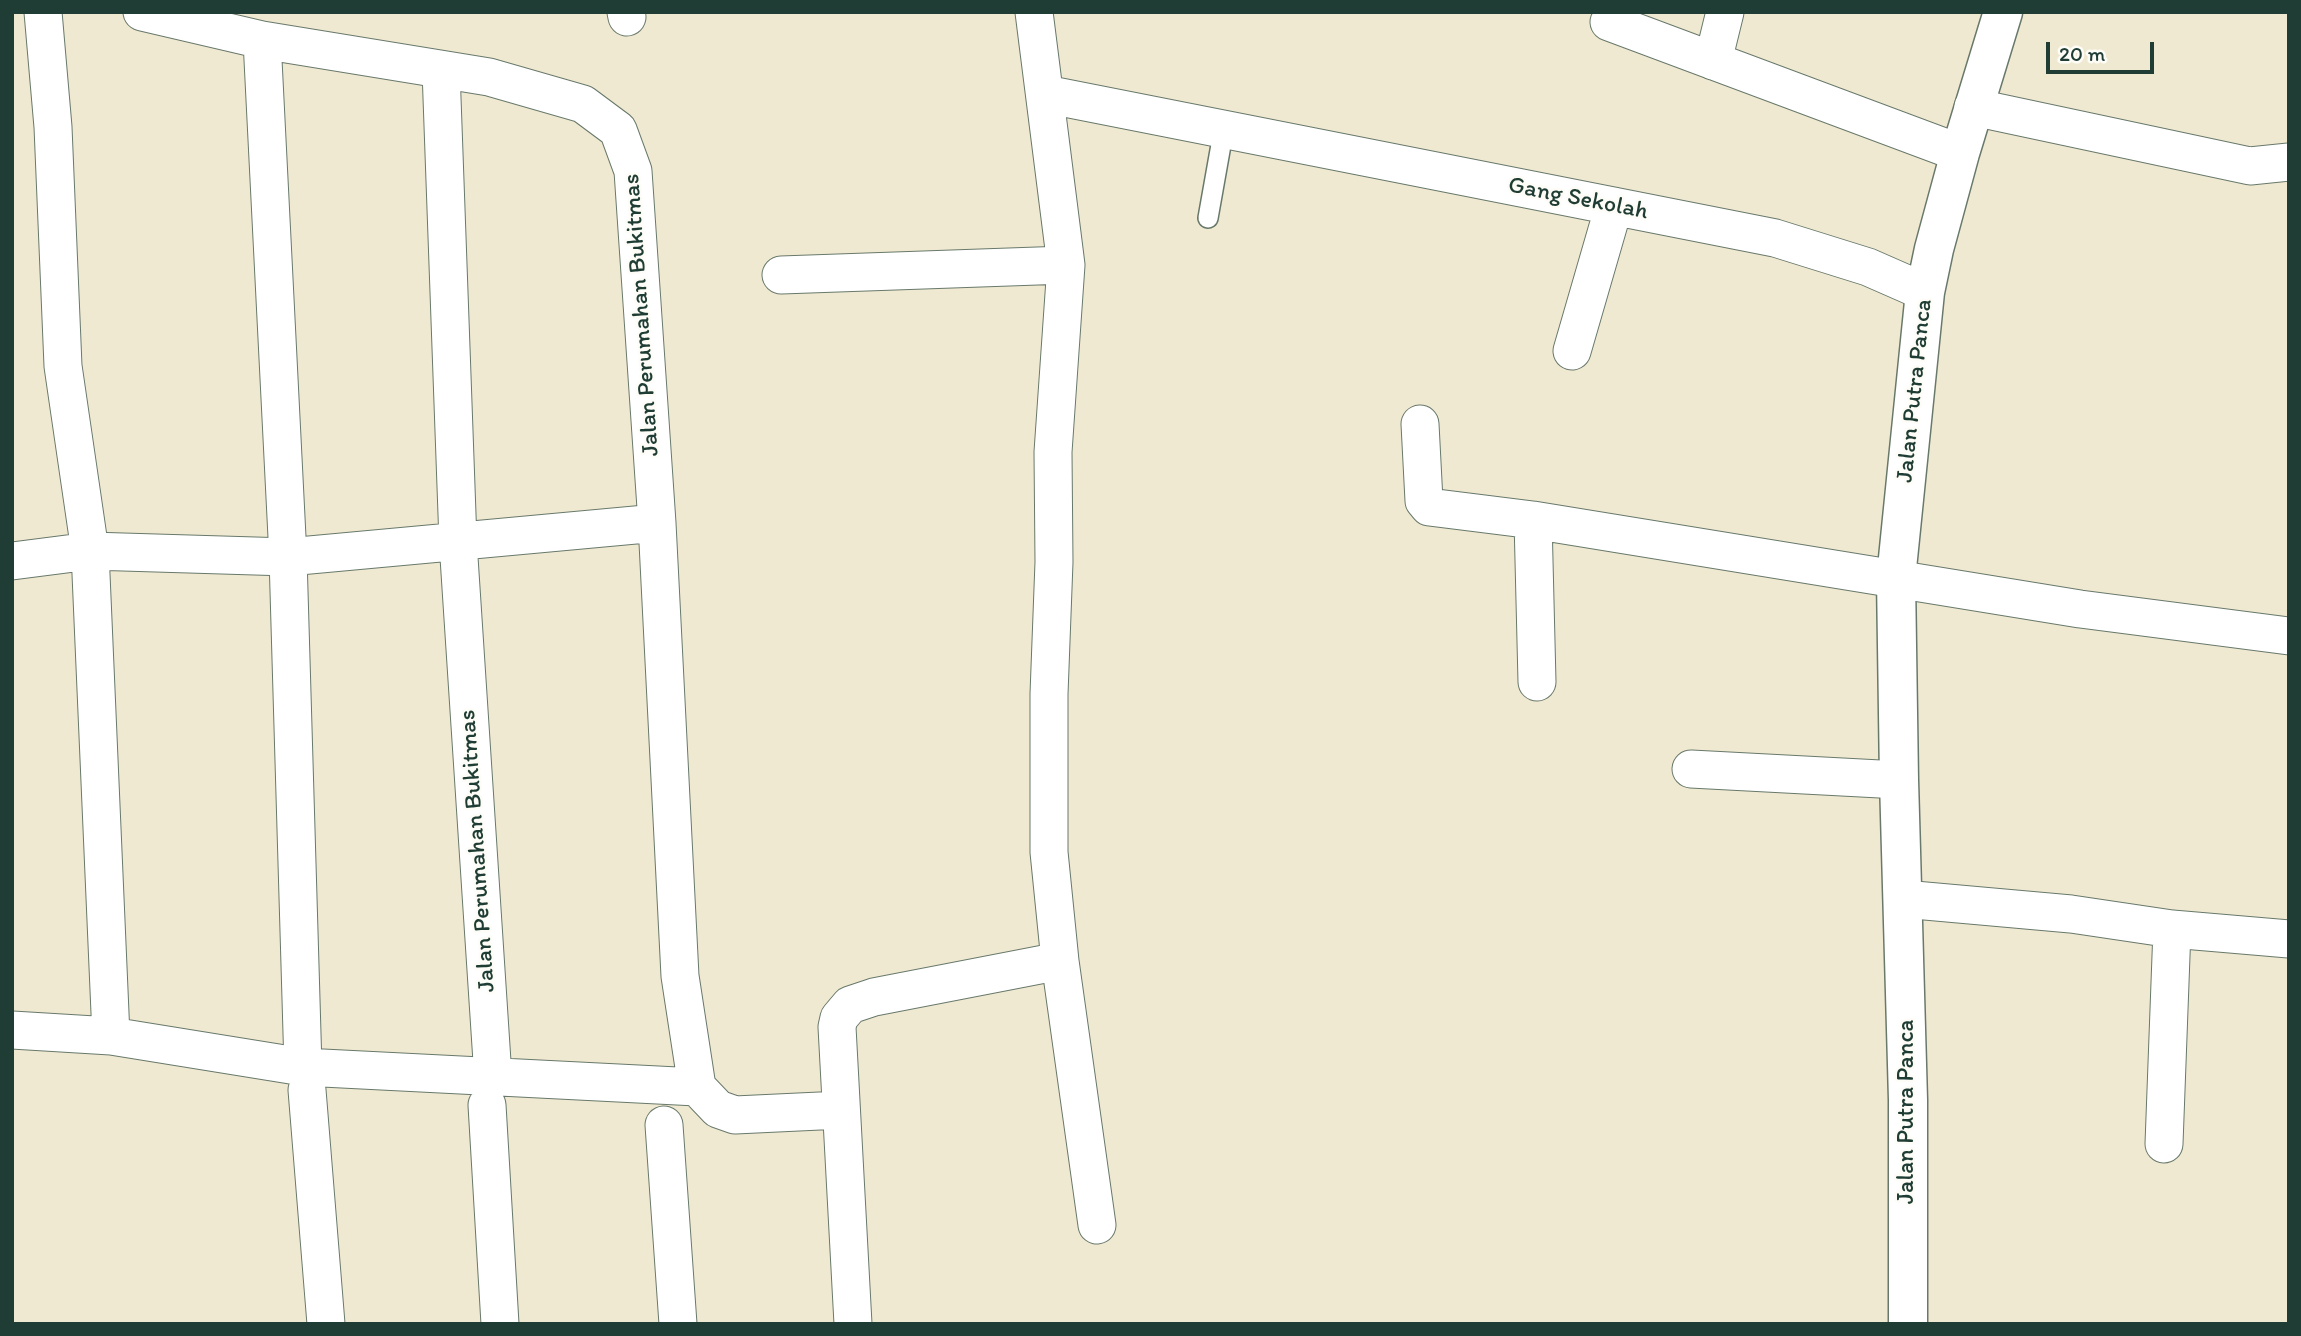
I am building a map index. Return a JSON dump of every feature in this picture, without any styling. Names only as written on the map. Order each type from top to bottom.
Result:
[{"type":"street","points":[[43,12],[52,127],[64,366],[90,551],[111,1036]]},
{"type":"street","name":"Jalan Perumahan Bukitmas","points":[[142,12],[262,40],[489,77],[583,104],[618,130],[634,171],[657,523],[680,976],[698,1087]]},
{"type":"street","points":[[1034,12],[1066,265],[1053,452],[1049,852],[1060,961],[1097,1225]]},
{"type":"street","points":[[1713,61],[1725,12]]},
{"type":"street","name":"Jalan Putra Panca","points":[[1908,1324],[1908,1100],[1896,578],[1925,292],[1960,153],[2004,12]]},
{"type":"street","points":[[1609,22],[1960,153]]},
{"type":"street","points":[[262,40],[288,557],[305,1079],[326,1324]]},
{"type":"street","name":"Jalan Perumahan Bukitmas","points":[[441,70],[458,542],[490,1091],[500,1324]]},
{"type":"street","name":"Gang Sekolah","points":[[1045,93],[1775,239],[1868,267],[1925,292]]},
{"type":"street","points":[[1973,107],[2250,166],[2289,162]]},
{"type":"street","points":[[1572,352],[1614,206]]},
{"type":"street","points":[[781,275],[1066,265]]},
{"type":"street","points":[[1420,424],[1424,501],[1429,507],[1533,520],[2080,609],[2289,636]]},
{"type":"street","points":[[1533,520],[1536,682]]},
{"type":"street","points":[[12,561],[90,551],[288,557],[657,523]]},
{"type":"street","points":[[1691,769],[1899,780]]},
{"type":"street","points":[[1903,900],[2071,914],[2172,929],[2289,939]]},
{"type":"street","points":[[2164,1144],[2172,929]]},
{"type":"street","points":[[853,1324],[836,1027],[839,1018],[850,1005],[874,997],[1060,961]]},
{"type":"street","points":[[12,1030],[111,1036],[305,1079],[490,1091],[698,1087],[718,1109],[735,1115],[841,1110]]},
{"type":"street","points":[[664,1125],[678,1324]]},
{"type":"lane","points":[[1208,218],[1224,128]]}]
